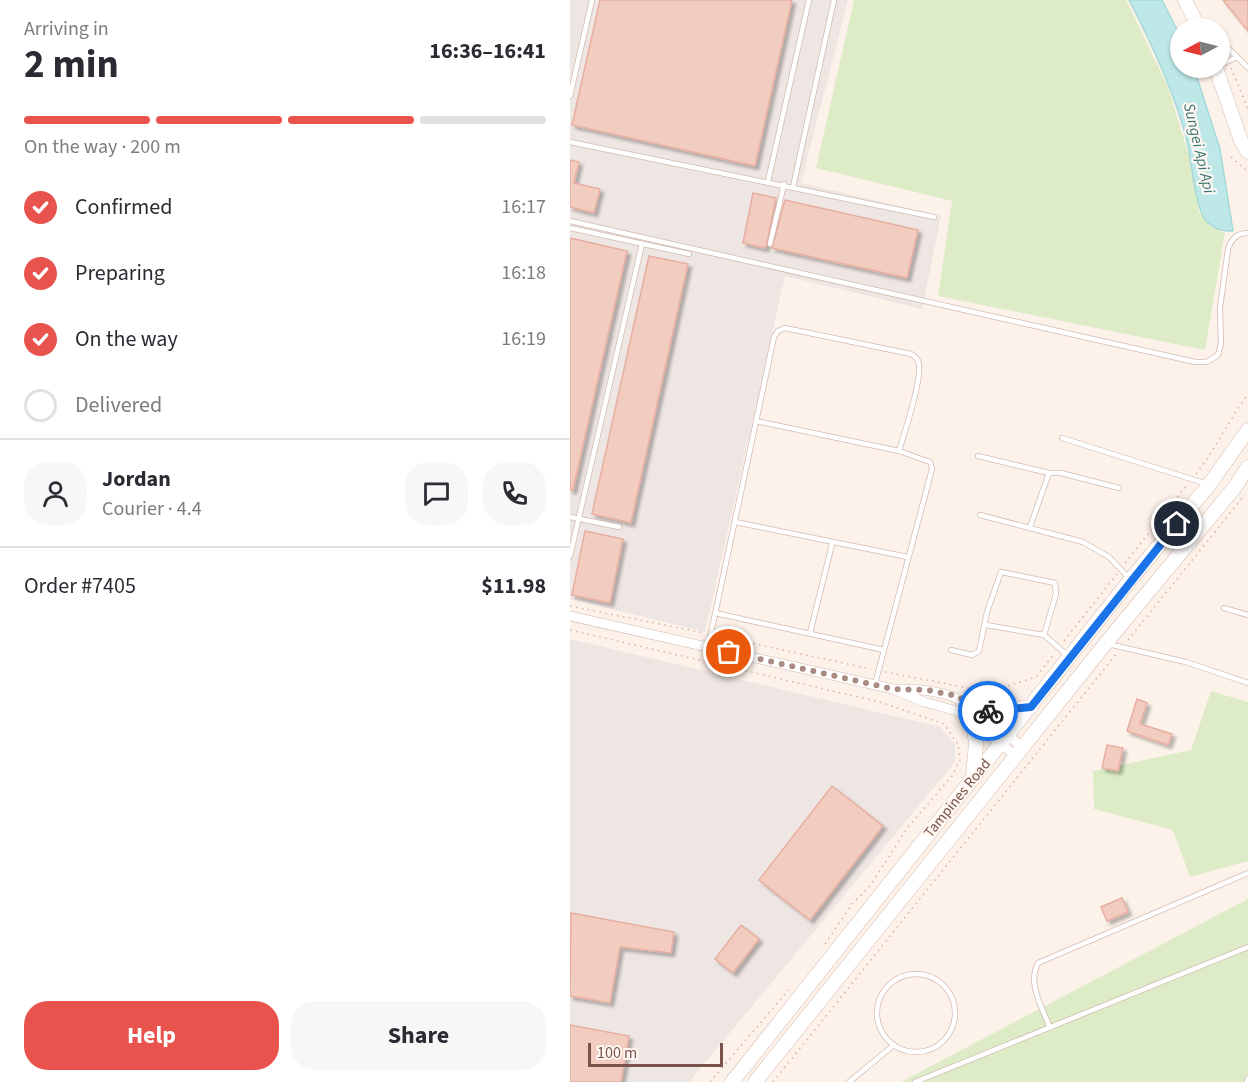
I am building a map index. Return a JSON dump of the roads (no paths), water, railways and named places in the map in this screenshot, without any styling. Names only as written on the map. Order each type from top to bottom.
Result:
[{"type":"main road","points":[[1185,0],[1195,18]]},
{"type":"main road","points":[[1224,78],[1241,141],[1248,152]]},
{"type":"main road","points":[[1226,78],[1248,130]]},
{"type":"main road","name":"Tampines Road","points":[[732,1082],[1131,579],[1209,485],[1248,430]]},
{"type":"main road","name":"Tampines Road","points":[[755,1082],[1106,643],[1235,487],[1248,467]]},
{"type":"main road","points":[[973,778],[978,717],[1031,707]]},
{"type":"street","points":[[570,616],[893,689],[924,702],[978,717],[1004,739]]},
{"type":"street","points":[[893,689],[927,690],[957,696],[1019,752]]},
{"type":"lane","points":[[570,96],[592,0]]},
{"type":"lane","points":[[768,181],[809,0]]},
{"type":"lane","points":[[793,187],[834,0]]},
{"type":"lane","points":[[1230,50],[1248,68]]},
{"type":"lane","points":[[1230,60],[1237,57]]},
{"type":"lane","points":[[570,142],[784,184],[934,217]]},
{"type":"lane","points":[[770,244],[784,184]]},
{"type":"lane","points":[[570,221],[1201,362],[1207,362],[1218,355],[1221,343],[1220,308],[1231,240],[1240,233],[1248,233]]},
{"type":"lane","points":[[570,228],[689,254]]},
{"type":"lane","points":[[570,556],[642,243]]},
{"type":"lane","points":[[708,647],[774,337],[778,331],[785,328],[910,354],[917,358],[919,365],[899,451]]},
{"type":"lane","points":[[756,421],[899,451],[926,458],[930,462],[932,469],[875,684]]},
{"type":"lane","points":[[1062,438],[1209,485]]},
{"type":"lane","points":[[978,456],[1119,488]]},
{"type":"lane","points":[[1030,527],[1048,473]]},
{"type":"lane","points":[[980,515],[1083,542],[1109,558],[1131,579]]},
{"type":"lane","points":[[570,518],[619,528]]},
{"type":"lane","points":[[735,522],[908,558]]},
{"type":"lane","points":[[810,633],[832,544]]},
{"type":"lane","points":[[951,650],[976,654],[979,651],[998,576],[1001,572],[1055,583],[1056,594],[1044,635]]},
{"type":"lane","points":[[1224,608],[1248,615]]},
{"type":"lane","points":[[715,613],[884,650]]},
{"type":"lane","points":[[986,625],[1044,635],[1070,658]]},
{"type":"lane","points":[[1106,643],[1186,662],[1248,683]]},
{"type":"lane","points":[[1050,1028],[1034,986],[1033,973],[1038,963],[1248,873]]},
{"type":"lane","points":[[915,1082],[1248,947]]},
{"type":"lane","points":[[915,973],[939,980],[948,990],[954,1002],[955,1016],[952,1029],[944,1040],[933,1048],[920,1052],[906,1051],[894,1045],[879,1026],[879,1001],[884,990],[903,975],[915,973]]},
{"type":"lane","points":[[849,1082],[894,1045]]},
{"type":"water","name":"Sungei Api Api","points":[[1129,0],[1162,0],[1171,18],[1170,78],[1197,78],[1220,149],[1233,231],[1214,227],[1202,214],[1186,137],[1154,50]]}]
